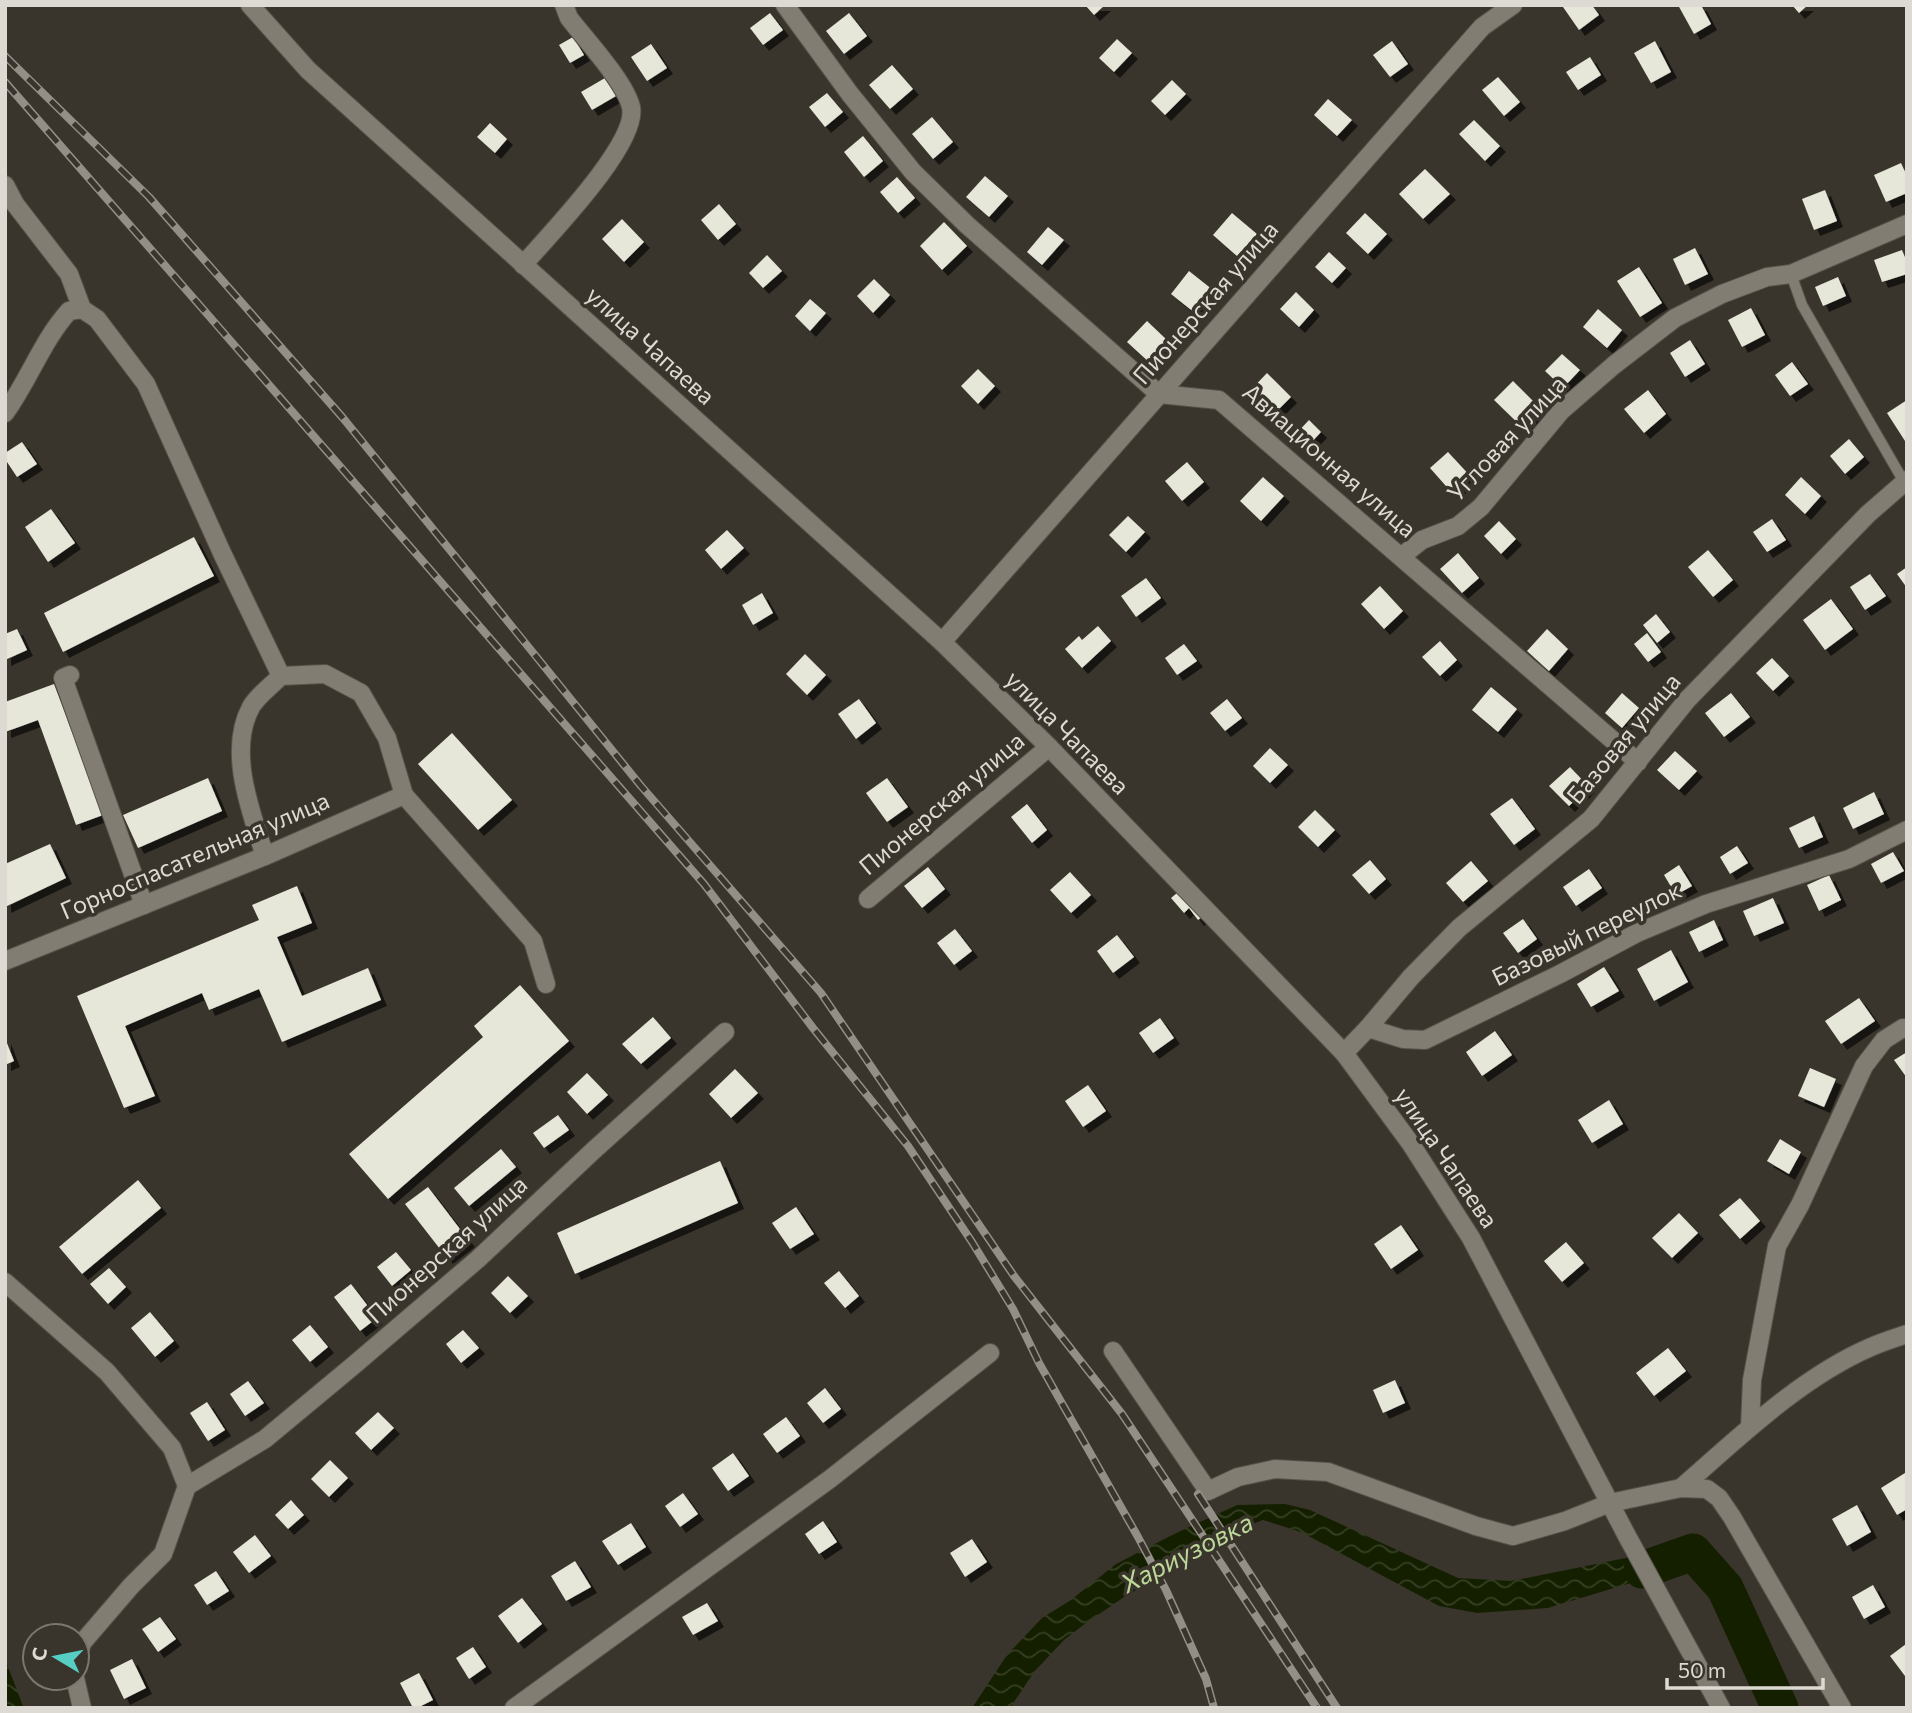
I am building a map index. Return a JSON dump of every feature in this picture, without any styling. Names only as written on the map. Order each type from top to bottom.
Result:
[{"type":"street","name":"улица Чапаева","points":[[250,5],[308,70],[942,642],[1049,747],[1344,1053],[1411,1144],[1471,1238],[1678,1633],[1721,1708]]},
{"type":"street","points":[[523,265],[589,188],[620,147],[631,126],[631,109],[625,93],[569,18],[564,5]]},
{"type":"street","points":[[785,5],[850,94],[913,172],[967,225],[1159,394]]},
{"type":"street","name":"Пионерская улица","points":[[942,642],[1482,27],[1513,5]]},
{"type":"street","points":[[5,185],[15,204],[69,274],[82,309],[97,319],[146,384],[281,676]]},
{"type":"street","name":"Угловая улица","points":[[1402,556],[1422,540],[1458,526],[1481,507],[1561,411],[1614,365],[1675,318],[1722,294],[1768,277],[1791,274],[1907,224]]},
{"type":"street","points":[[5,413],[20,393],[55,326],[69,311],[82,309]]},
{"type":"street","name":"Авиационная улица","points":[[1159,394],[1219,400],[1638,762]]},
{"type":"street","name":"Базовая улица","points":[[1344,1053],[1410,976],[1459,929],[1591,819],[1687,700],[1868,514],[1906,482]]},
{"type":"street","points":[[265,856],[245,795],[240,741],[251,707],[281,676],[325,674],[361,693],[387,738],[404,795],[533,941],[546,984]]},
{"type":"street","points":[[69,675],[63,678],[144,905]]},
{"type":"street","name":"Пионерская улица","points":[[868,899],[1049,747]]},
{"type":"street","name":"Горноспасательная улица","points":[[5,961],[265,856],[404,795]]},
{"type":"street","name":"Базовый переулок","points":[[1368,1028],[1403,1039],[1425,1040],[1637,933],[1706,905],[1849,859],[1907,830]]},
{"type":"street","points":[[1750,1427],[1752,1380],[1777,1246],[1800,1205],[1864,1066],[1884,1040],[1903,1028],[1907,1029]]},
{"type":"street","name":"Пионерская улица","points":[[187,1486],[265,1439],[354,1365],[478,1259],[724,1032]]},
{"type":"street","points":[[5,1282],[107,1371],[172,1448],[187,1486],[163,1554],[91,1633]]},
{"type":"street","points":[[1681,1488],[1750,1427],[1820,1374],[1871,1347],[1907,1334]]},
{"type":"street","points":[[1113,1351],[1208,1491],[1238,1477],[1275,1469],[1328,1472],[1476,1526],[1513,1536],[1564,1521],[1609,1503],[1681,1488],[1707,1489],[1720,1498],[1842,1708]]},
{"type":"street","points":[[514,1708],[830,1479],[989,1353]]},
{"type":"lane","points":[[1791,274],[1802,305],[1906,482]]},
{"type":"water","points":[[1285,1504],[1310,1510],[1458,1578],[1511,1581],[1685,1546],[1693,1564],[1548,1608],[1477,1613],[1439,1606],[1301,1532],[1263,1520],[1234,1531],[1086,1623],[1064,1640],[1034,1672],[1010,1708],[972,1708],[1007,1655],[1042,1618],[1071,1600],[1116,1564],[1237,1505]]},
{"type":"water","points":[[5,1659],[23,1706],[24,1708],[5,1708]]},
{"type":"building","points":[[1085,5],[1105,5],[1094,15]]},
{"type":"building","points":[[1592,5],[1599,15],[1579,30],[1563,7]]},
{"type":"building","points":[[1678,5],[1701,5],[1711,24],[1694,34]]},
{"type":"building","points":[[1792,5],[1808,5],[1799,13]]},
{"type":"building","points":[[770,13],[783,30],[763,45],[750,28]]},
{"type":"building","points":[[849,13],[867,36],[844,54],[826,31]]},
{"type":"building","points":[[573,37],[584,55],[570,63],[559,45]]},
{"type":"building","points":[[1117,39],[1132,53],[1114,72],[1099,58]]},
{"type":"building","points":[[1392,41],[1408,64],[1390,77],[1373,55]]},
{"type":"building","points":[[1655,41],[1671,72],[1651,83],[1634,53]]},
{"type":"building","points":[[651,44],[667,68],[647,81],[631,57]]},
{"type":"building","points":[[1590,57],[1601,75],[1578,90],[1566,72]]},
{"type":"building","points":[[892,65],[913,89],[890,109],[869,85]]},
{"type":"building","points":[[1498,77],[1520,102],[1504,116],[1482,90]]},
{"type":"building","points":[[605,78],[616,96],[592,110],[581,92]]},
{"type":"building","points":[[1172,80],[1186,94],[1165,115],[1151,101]]},
{"type":"building","points":[[827,93],[843,112],[825,127],[809,107]]},
{"type":"building","points":[[1328,99],[1352,120],[1337,136],[1314,115]]},
{"type":"building","points":[[932,117],[953,142],[933,159],[912,134]]},
{"type":"building","points":[[1474,120],[1500,146],[1485,161],[1459,134]]},
{"type":"building","points":[[490,123],[507,139],[495,153],[477,137]]},
{"type":"building","points":[[863,136],[883,161],[864,177],[844,152]]},
{"type":"building","points":[[1901,163],[1907,176],[1907,193],[1886,202],[1874,175]]},
{"type":"building","points":[[1425,169],[1450,194],[1423,219],[1399,194]]},
{"type":"building","points":[[985,176],[1008,196],[989,217],[966,197]]},
{"type":"building","points":[[897,177],[915,198],[898,213],[880,192]]},
{"type":"building","points":[[1825,190],[1837,221],[1814,230],[1802,199]]},
{"type":"building","points":[[719,204],[736,224],[718,240],[701,220]]},
{"type":"building","points":[[1232,213],[1257,234],[1237,256],[1213,235]]},
{"type":"building","points":[[1365,213],[1387,234],[1368,254],[1346,233]]},
{"type":"building","points":[[622,219],[644,242],[624,262],[602,239]]},
{"type":"building","points":[[944,222],[967,246],[942,270],[920,246]]},
{"type":"building","points":[[1048,227],[1064,240],[1042,265],[1027,252]]},
{"type":"building","points":[[1695,248],[1708,274],[1685,285],[1673,259]]},
{"type":"building","points":[[1902,250],[1907,262],[1907,274],[1882,282],[1874,260]]},
{"type":"building","points":[[1329,252],[1346,268],[1332,283],[1315,267]]},
{"type":"building","points":[[767,255],[782,271],[763,288],[749,273]]},
{"type":"building","points":[[1639,267],[1662,303],[1640,317],[1617,281]]},
{"type":"building","points":[[1189,271],[1213,290],[1195,313],[1171,294]]},
{"type":"building","points":[[1838,277],[1846,296],[1823,306],[1815,287]]},
{"type":"building","points":[[874,279],[890,295],[873,313],[857,296]]},
{"type":"building","points":[[1296,292],[1314,310],[1299,327],[1280,309]]},
{"type":"building","points":[[810,299],[826,313],[810,331],[795,316]]},
{"type":"building","points":[[1751,308],[1765,335],[1742,347],[1728,320]]},
{"type":"building","points":[[1598,309],[1622,330],[1607,348],[1583,327]]},
{"type":"building","points":[[1147,321],[1168,341],[1149,362],[1127,342]]},
{"type":"building","points":[[1690,340],[1705,364],[1685,377],[1670,353]]},
{"type":"building","points":[[1562,354],[1580,370],[1563,388],[1545,371]]},
{"type":"building","points":[[1792,362],[1808,384],[1790,396],[1775,375]]},
{"type":"building","points":[[978,369],[995,386],[978,404],[961,386]]},
{"type":"building","points":[[1267,373],[1291,397],[1270,418],[1246,395]]},
{"type":"building","points":[[1513,381],[1541,409],[1522,427],[1494,400]]},
{"type":"building","points":[[1648,390],[1666,414],[1644,433],[1624,409]]},
{"type":"building","points":[[1907,400],[1907,439],[1905,441],[1887,413]]},
{"type":"building","points":[[1309,420],[1321,432],[1306,448],[1294,436]]},
{"type":"building","points":[[1849,439],[1864,457],[1845,474],[1830,456]]},
{"type":"building","points":[[22,442],[37,464],[17,477],[5,459],[5,453]]},
{"type":"building","points":[[1448,452],[1471,477],[1453,494],[1430,468]]},
{"type":"building","points":[[1187,462],[1204,482],[1182,501],[1165,481]]},
{"type":"building","points":[[1263,477],[1284,496],[1261,521],[1240,501]]},
{"type":"building","points":[[1801,477],[1821,496],[1805,514],[1785,495]]},
{"type":"building","points":[[51,509],[75,543],[48,562],[25,527]]},
{"type":"building","points":[[1128,516],[1145,532],[1126,552],[1109,535]]},
{"type":"building","points":[[1772,519],[1786,540],[1767,552],[1753,532]]},
{"type":"building","points":[[1499,521],[1516,539],[1501,554],[1484,536]]},
{"type":"building","points":[[727,530],[744,548],[721,569],[705,550]]},
{"type":"building","points":[[194,537],[214,576],[63,652],[44,613]]},
{"type":"building","points":[[1708,550],[1733,580],[1713,597],[1688,567]]},
{"type":"building","points":[[1458,553],[1479,578],[1462,593],[1440,569]]},
{"type":"building","points":[[1907,567],[1907,588],[1897,574]]},
{"type":"building","points":[[1870,574],[1886,596],[1865,610],[1850,587]]},
{"type":"building","points":[[1146,578],[1161,598],[1136,617],[1121,596]]},
{"type":"building","points":[[1380,586],[1403,611],[1384,629],[1361,604]]},
{"type":"building","points":[[762,593],[773,613],[753,625],[742,605]]},
{"type":"building","points":[[1831,599],[1853,629],[1825,650],[1803,620]]},
{"type":"building","points":[[1656,614],[1670,632],[1657,643],[1643,625]]},
{"type":"building","points":[[1098,626],[1111,641],[1082,668],[1065,649],[1079,636],[1082,640]]},
{"type":"building","points":[[17,629],[27,650],[5,660],[5,634]]},
{"type":"building","points":[[1547,629],[1568,649],[1549,671],[1527,651]]},
{"type":"building","points":[[1647,633],[1661,652],[1648,662],[1634,644]]},
{"type":"building","points":[[1440,641],[1457,660],[1440,676],[1422,657]]},
{"type":"building","points":[[1184,644],[1197,661],[1177,675],[1165,658]]},
{"type":"building","points":[[805,654],[826,675],[807,695],[786,674]]},
{"type":"building","points":[[1772,658],[1789,676],[1773,691],[1756,673]]},
{"type":"building","points":[[54,684],[103,815],[76,825],[38,720],[5,732],[5,702]]},
{"type":"building","points":[[1491,687],[1517,709],[1498,732],[1472,710]]},
{"type":"building","points":[[1622,693],[1639,708],[1622,728],[1605,713]]},
{"type":"building","points":[[1731,693],[1750,717],[1724,737],[1705,713]]},
{"type":"building","points":[[859,699],[876,723],[856,739],[838,714]]},
{"type":"building","points":[[1227,699],[1242,718],[1225,731],[1210,713]]},
{"type":"building","points":[[452,733],[512,800],[478,830],[418,764]]},
{"type":"building","points":[[1270,748],[1288,765],[1270,783],[1253,766]]},
{"type":"building","points":[[1675,751],[1697,771],[1679,790],[1657,770]]},
{"type":"building","points":[[1570,767],[1589,787],[1569,806],[1549,786]]},
{"type":"building","points":[[208,778],[222,811],[138,848],[123,815]]},
{"type":"building","points":[[887,778],[908,807],[887,822],[866,793]]},
{"type":"building","points":[[1874,792],[1884,814],[1853,829],[1843,808]]},
{"type":"building","points":[[1512,798],[1535,829],[1514,845],[1490,814]]},
{"type":"building","points":[[1027,804],[1047,830],[1032,843],[1011,817]]},
{"type":"building","points":[[1315,810],[1335,830],[1318,847],[1298,827]]},
{"type":"building","points":[[1814,816],[1823,837],[1799,848],[1789,828]]},
{"type":"building","points":[[50,844],[66,878],[5,907],[5,864]]},
{"type":"building","points":[[1737,846],[1748,863],[1730,874],[1720,857]]},
{"type":"building","points":[[1893,852],[1904,871],[1881,883],[1871,864]]},
{"type":"building","points":[[1370,860],[1386,879],[1369,894],[1352,875]]},
{"type":"building","points":[[1471,861],[1488,881],[1463,902],[1446,883]]},
{"type":"building","points":[[1679,865],[1692,886],[1676,895],[1664,875]]},
{"type":"building","points":[[928,867],[945,889],[922,908],[904,886]]},
{"type":"building","points":[[1589,869],[1602,888],[1576,906],[1563,887]]},
{"type":"building","points":[[1070,872],[1091,895],[1071,913],[1050,890]]},
{"type":"building","points":[[1829,875],[1841,900],[1819,911],[1807,885]]},
{"type":"building","points":[[297,886],[312,923],[277,937],[302,996],[368,968],[381,1000],[282,1042],[259,989],[209,1010],[202,993],[125,1026],[155,1096],[124,1108],[77,996],[259,920],[252,905]]},
{"type":"building","points":[[1183,888],[1206,914],[1198,920],[1189,908],[1184,913],[1171,898]]},
{"type":"building","points":[[1773,898],[1784,923],[1754,936],[1743,911]]},
{"type":"building","points":[[1523,919],[1537,939],[1518,953],[1503,933]]},
{"type":"building","points":[[1714,920],[1723,940],[1699,952],[1689,932]]},
{"type":"building","points":[[955,929],[972,951],[954,965],[937,943]]},
{"type":"building","points":[[1117,935],[1134,957],[1113,973],[1097,951]]},
{"type":"building","points":[[1671,950],[1688,982],[1654,1001],[1637,969]]},
{"type":"building","points":[[1604,967],[1619,991],[1591,1007],[1577,984]]},
{"type":"building","points":[[520,985],[569,1041],[388,1199],[349,1154],[483,1037],[474,1026]]},
{"type":"building","points":[[1859,998],[1875,1021],[1841,1044],[1825,1021]]},
{"type":"building","points":[[653,1017],[671,1038],[641,1064],[622,1044]]},
{"type":"building","points":[[1160,1018],[1174,1038],[1153,1053],[1139,1033]]},
{"type":"building","points":[[1495,1031],[1512,1055],[1482,1076],[1466,1052]]},
{"type":"building","points":[[5,1038],[14,1061],[5,1065]]},
{"type":"building","points":[[1907,1052],[1907,1078],[1894,1060]]},
{"type":"building","points":[[1810,1068],[1836,1079],[1824,1107],[1798,1096]]},
{"type":"building","points":[[735,1069],[758,1093],[731,1118],[709,1094]]},
{"type":"building","points":[[587,1073],[608,1095],[587,1114],[567,1092]]},
{"type":"building","points":[[1088,1085],[1106,1111],[1083,1127],[1065,1101]]},
{"type":"building","points":[[1609,1100],[1623,1124],[1592,1143],[1578,1120]]},
{"type":"building","points":[[558,1115],[569,1130],[544,1148],[533,1133]]},
{"type":"building","points":[[1780,1139],[1801,1152],[1789,1174],[1767,1161]]},
{"type":"building","points":[[501,1149],[516,1167],[469,1206],[454,1188]]},
{"type":"building","points":[[720,1161],[738,1203],[575,1274],[557,1233]]},
{"type":"building","points":[[138,1180],[161,1208],[82,1274],[59,1247]]},
{"type":"building","points":[[428,1187],[469,1241],[447,1258],[405,1204]]},
{"type":"building","points":[[1740,1198],[1760,1221],[1740,1239],[1719,1215]]},
{"type":"building","points":[[796,1207],[814,1234],[790,1249],[772,1223]]},
{"type":"building","points":[[1679,1213],[1698,1233],[1672,1258],[1652,1238]]},
{"type":"building","points":[[1401,1225],[1418,1250],[1391,1269],[1374,1244]]},
{"type":"building","points":[[1566,1242],[1584,1263],[1562,1282],[1544,1261]]},
{"type":"building","points":[[396,1252],[411,1270],[392,1286],[377,1267]]},
{"type":"building","points":[[109,1268],[126,1287],[108,1304],[90,1284]]},
{"type":"building","points":[[839,1271],[859,1296],[845,1308],[824,1283]]},
{"type":"building","points":[[508,1276],[528,1296],[510,1313],[491,1293]]},
{"type":"building","points":[[351,1284],[377,1318],[360,1331],[334,1297]]},
{"type":"building","points":[[150,1312],[174,1341],[155,1357],[131,1328]]},
{"type":"building","points":[[310,1325],[328,1347],[310,1362],[292,1340]]},
{"type":"building","points":[[463,1330],[479,1348],[461,1363],[446,1344]]},
{"type":"building","points":[[1668,1348],[1686,1371],[1654,1396],[1636,1373]]},
{"type":"building","points":[[1395,1380],[1405,1403],[1383,1413],[1373,1390]]},
{"type":"building","points":[[248,1381],[264,1403],[245,1416],[230,1394]]},
{"type":"building","points":[[825,1388],[841,1409],[823,1423],[807,1403]]},
{"type":"building","points":[[207,1402],[225,1430],[208,1441],[190,1413]]},
{"type":"building","points":[[378,1412],[394,1428],[371,1450],[355,1433]]},
{"type":"building","points":[[786,1417],[800,1436],[777,1453],[763,1434]]},
{"type":"building","points":[[733,1453],[749,1476],[728,1491],[712,1468]]},
{"type":"building","points":[[330,1460],[348,1478],[329,1497],[311,1479]]},
{"type":"building","points":[[1905,1473],[1907,1509],[1897,1515],[1881,1488]]},
{"type":"building","points":[[683,1493],[698,1514],[680,1527],[665,1506]]},
{"type":"building","points":[[291,1500],[304,1515],[288,1529],[275,1515]]},
{"type":"building","points":[[1857,1505],[1871,1532],[1847,1546],[1832,1519]]},
{"type":"building","points":[[823,1521],[837,1542],[819,1554],[805,1534]]},
{"type":"building","points":[[631,1523],[646,1547],[618,1565],[602,1541]]},
{"type":"building","points":[[255,1535],[271,1556],[249,1573],[233,1552]]},
{"type":"building","points":[[972,1539],[987,1562],[965,1577],[950,1553]]},
{"type":"building","points":[[575,1561],[591,1587],[566,1601],[551,1576]]},
{"type":"building","points":[[216,1571],[229,1591],[207,1605],[194,1585]]},
{"type":"building","points":[[1873,1585],[1885,1607],[1864,1619],[1852,1597]]},
{"type":"building","points":[[522,1598],[542,1624],[518,1643],[498,1616]]},
{"type":"building","points":[[707,1603],[718,1621],[693,1635],[682,1617]]},
{"type":"building","points":[[160,1617],[176,1639],[158,1652],[142,1629]]},
{"type":"building","points":[[1906,1644],[1907,1675],[1905,1676],[1890,1656]]},
{"type":"building","points":[[473,1647],[486,1667],[469,1679],[456,1658]]},
{"type":"building","points":[[132,1659],[146,1688],[124,1699],[110,1670]]},
{"type":"building","points":[[419,1673],[433,1700],[413,1708],[400,1683]]},
{"type":"waterway","name":"Хариузовка","points":[[1642,1570],[1693,1552],[1725,1588],[1780,1708]]},
{"type":"railway","points":[[5,56],[149,197],[343,418],[641,786],[821,993],[1014,1276],[1122,1414],[1317,1708]]},
{"type":"railway","points":[[5,82],[704,884],[813,1028],[908,1146],[1013,1309],[1039,1363],[1138,1537],[1166,1590],[1206,1679],[1214,1708]]},
{"type":"railway","points":[[1198,1494],[1337,1708]]}]
